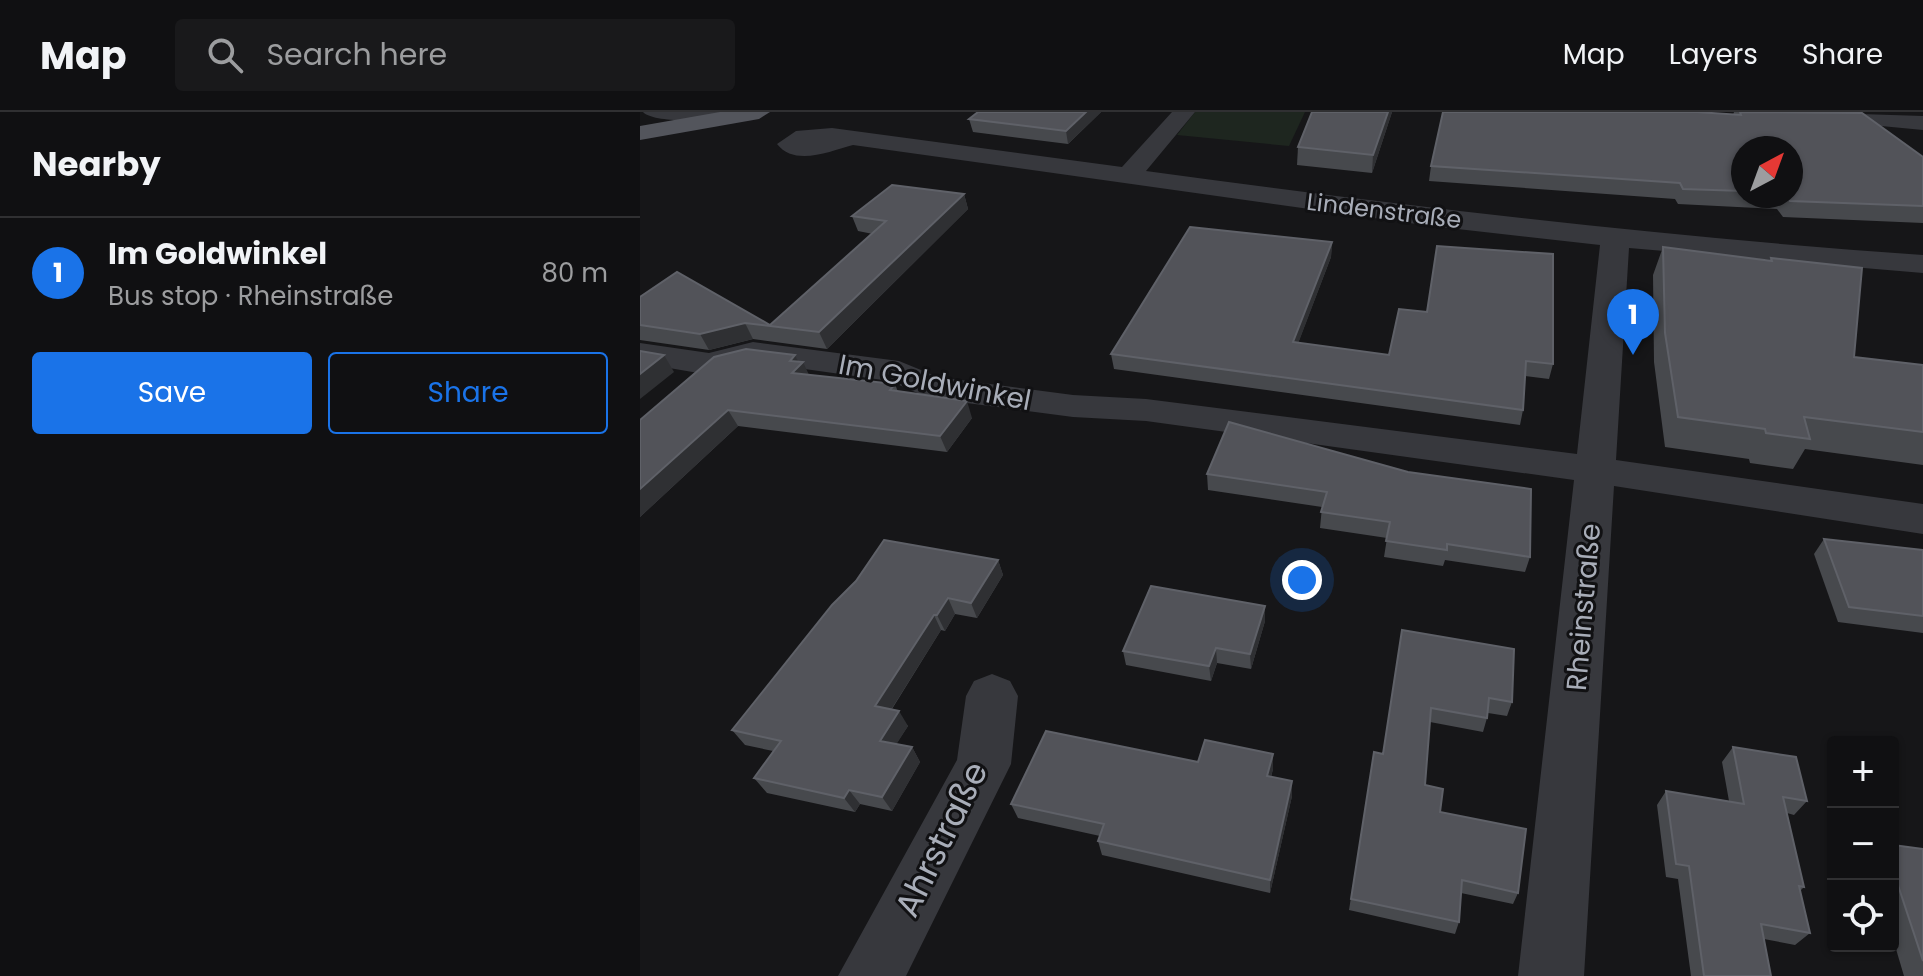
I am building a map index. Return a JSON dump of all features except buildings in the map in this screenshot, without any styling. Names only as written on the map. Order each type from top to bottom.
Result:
[{"type":"main road","points":[[640,126],[716,112]]},
{"type":"main road","points":[[640,133],[759,112]]},
{"type":"street","points":[[654,112],[716,112]]},
{"type":"street","points":[[1127,177],[1184,112]]},
{"type":"street","points":[[1808,112],[1923,123]]},
{"type":"street","name":"Lindenstraße","points":[[848,139],[1615,239],[1923,264]]},
{"type":"street","name":"Rheinstraße","points":[[1551,976],[1615,239]]},
{"type":"street","name":"Im Goldwinkel","points":[[675,393],[710,364],[753,352],[899,372],[929,387],[1073,406],[1146,410],[1595,470],[1923,519]]},
{"type":"street","name":"Im Goldwinkel","points":[[640,353],[710,364]]},
{"type":"street","name":"Ahrstraße","points":[[871,976],[984,764],[992,696]]},
{"type":"shaded area","points":[[1195,112],[1305,112],[1289,146],[1177,135]]},
{"type":"place","name":"Im Goldwinkel","points":[[1633,355]]}]
